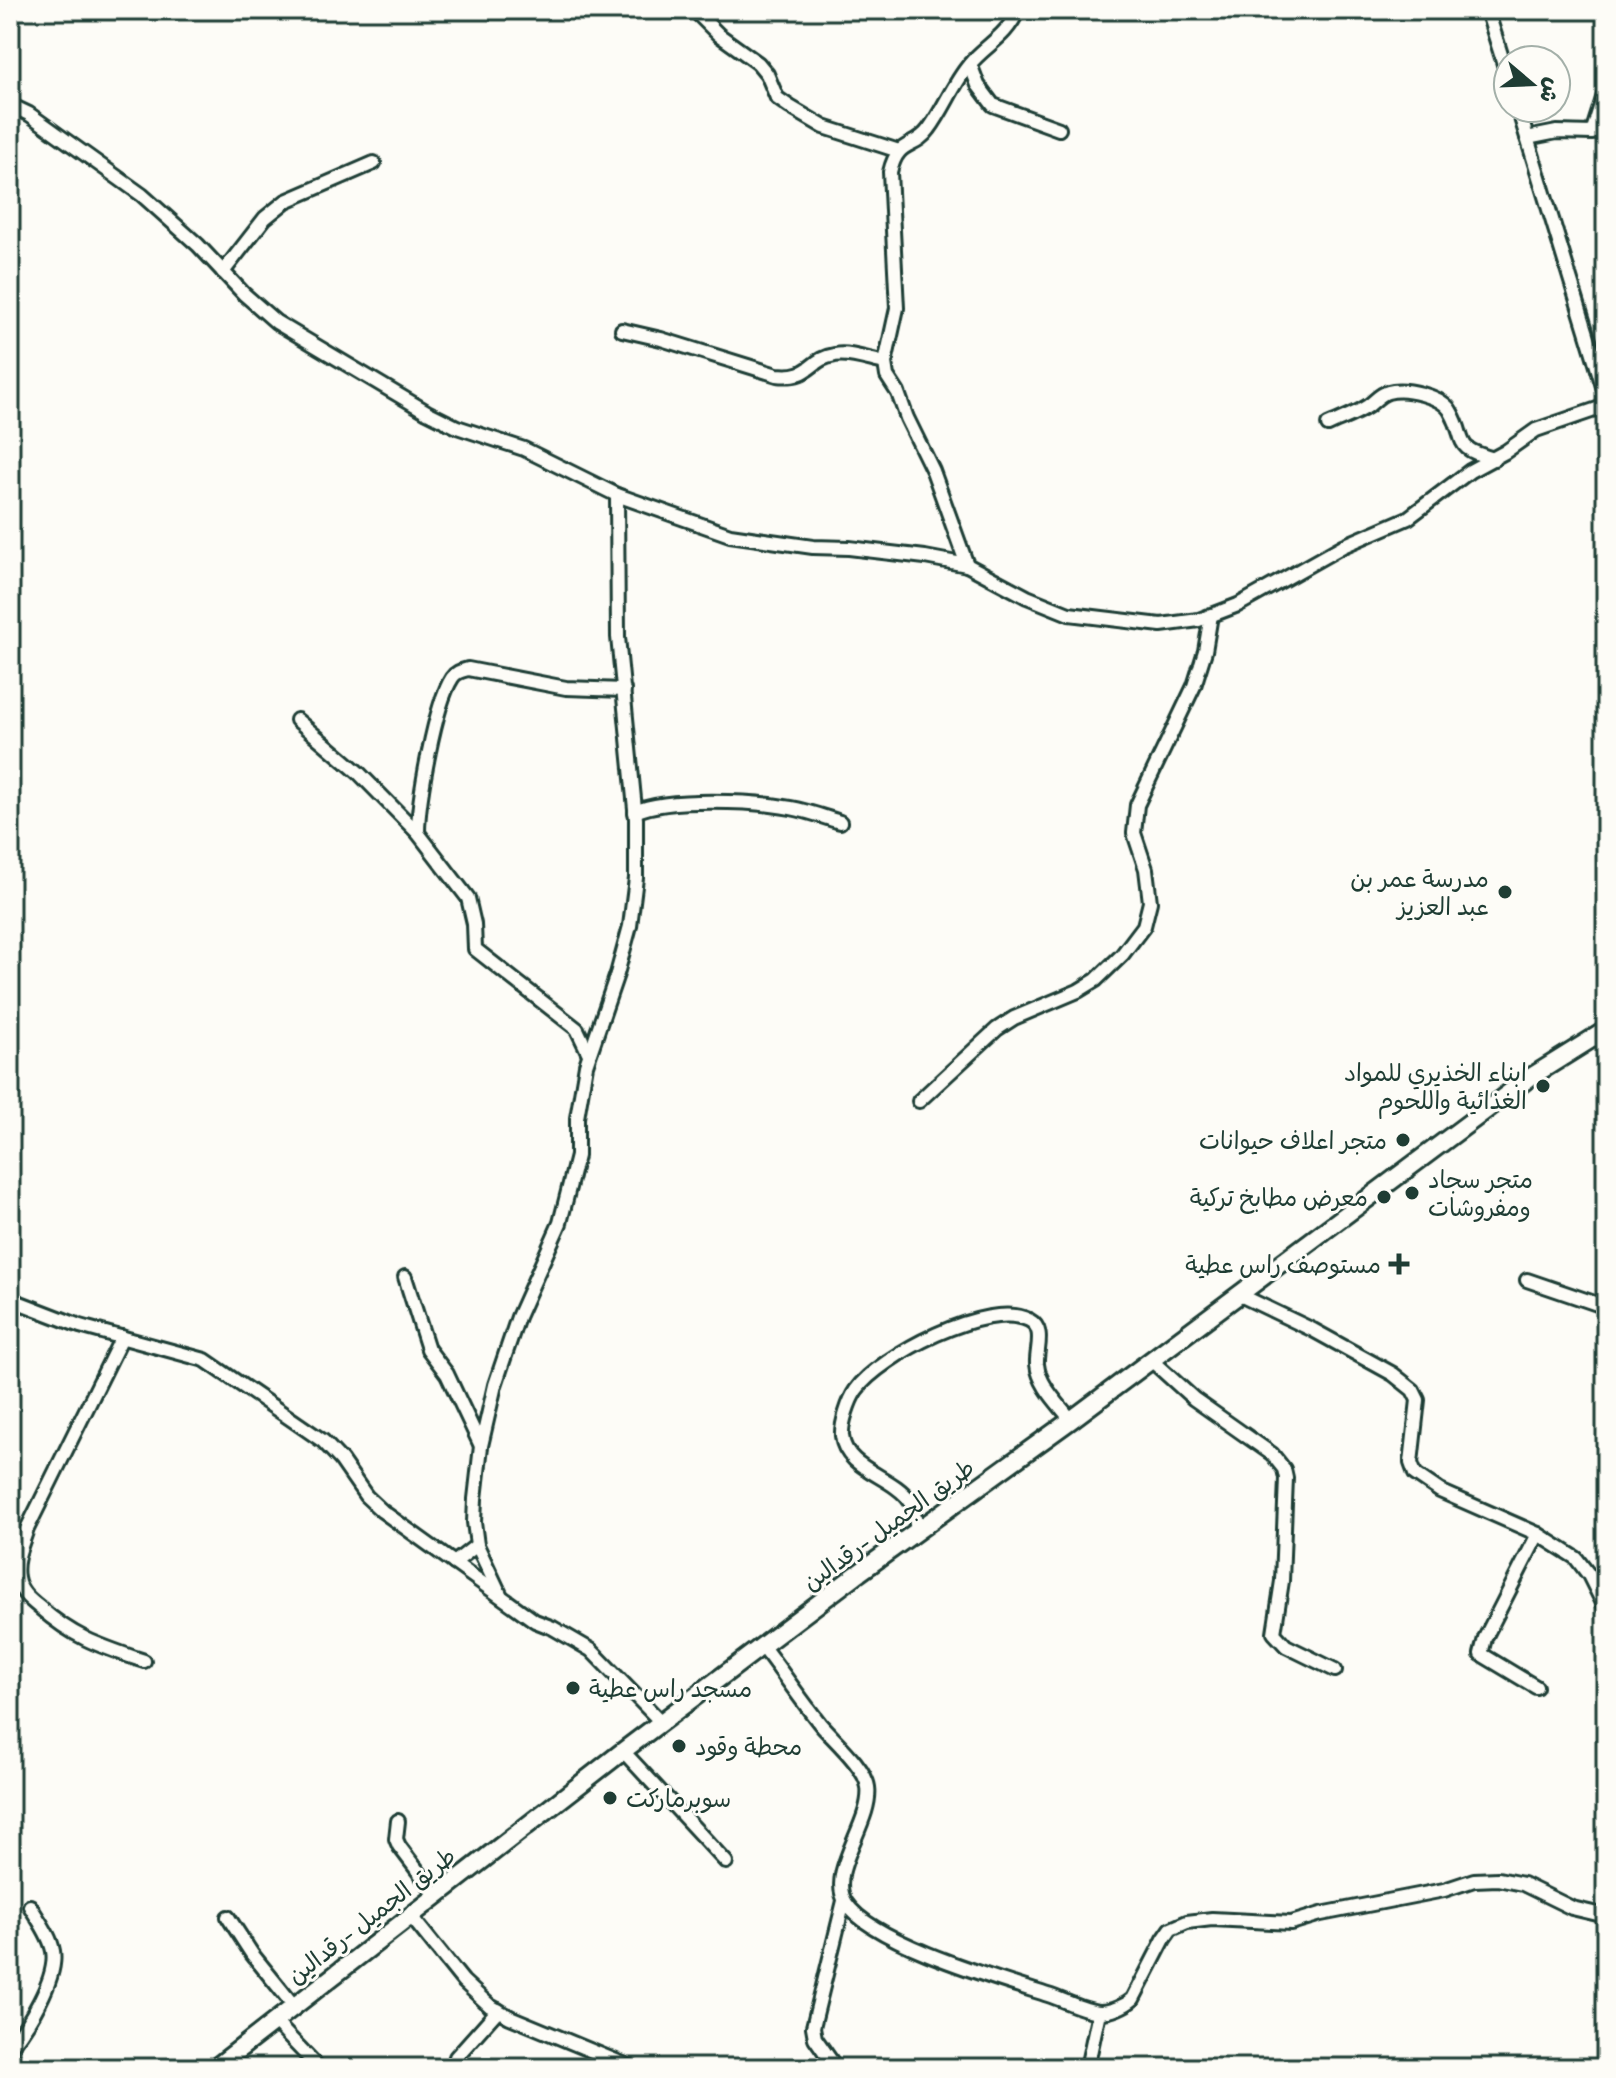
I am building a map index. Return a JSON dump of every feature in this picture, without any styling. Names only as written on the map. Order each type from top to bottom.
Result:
[{"type":"main road","name":"طريق الجميل -رقدالين","points":[[215,2068],[623,1751],[917,1530],[1071,1420],[1529,1078],[1604,1032]]},
{"type":"street","points":[[694,10],[719,35],[758,63],[767,74],[777,98],[790,107],[824,127],[899,151]]},
{"type":"street","points":[[967,565],[933,471],[898,393],[887,376],[885,363],[897,308],[890,172],[893,158],[907,143],[919,139],[929,129],[970,64],[1013,22],[1018,10]]},
{"type":"street","points":[[1487,10],[1498,44]]},
{"type":"street","points":[[970,64],[978,85],[993,105],[1059,129]]},
{"type":"street","points":[[1527,138],[1557,132],[1592,133],[1606,89]]},
{"type":"street","points":[[10,105],[29,114],[142,195],[276,322],[457,427],[524,449],[617,495],[730,535],[813,547],[901,554],[967,565],[1027,597],[1069,614],[1161,625],[1199,620],[1238,605],[1343,546],[1408,518],[1470,471],[1494,459],[1536,430],[1606,406]]},
{"type":"street","points":[[1523,124],[1606,396]]},
{"type":"street","points":[[223,272],[265,218],[286,201],[374,163]]},
{"type":"street","points":[[622,330],[777,375],[795,377],[823,358],[838,354],[885,363]]},
{"type":"street","points":[[1592,352],[1606,354]]},
{"type":"street","points":[[1328,425],[1367,407],[1384,393],[1398,390],[1429,398],[1451,410],[1459,438],[1465,447],[1474,454],[1494,459]]},
{"type":"street","points":[[500,1594],[477,1545],[475,1499],[481,1446],[495,1385],[518,1317],[560,1223],[577,1156],[580,1092],[630,926],[636,878],[635,812],[618,637],[617,495]]},
{"type":"street","points":[[919,1101],[997,1029],[1096,980],[1122,955],[1144,926],[1150,902],[1146,869],[1134,833],[1137,805],[1194,686],[1205,651],[1211,615]]},
{"type":"street","points":[[418,833],[418,808],[430,751],[444,697],[457,672],[468,669],[566,688],[624,690]]},
{"type":"street","points":[[297,720],[359,773],[418,833],[468,898],[474,924],[475,949],[577,1029],[589,1054]]},
{"type":"street","points":[[635,812],[664,803],[711,803],[791,808],[840,822]]},
{"type":"street","points":[[405,1277],[428,1349],[447,1374],[481,1446]]},
{"type":"street","points":[[1527,1280],[1606,1307]]},
{"type":"street","points":[[1238,1294],[1313,1330],[1405,1382],[1418,1400],[1411,1463],[1415,1474],[1440,1491],[1538,1534],[1576,1558],[1589,1575],[1606,1609]]},
{"type":"street","points":[[10,1299],[80,1326],[218,1366],[237,1383],[323,1441],[374,1504],[423,1543],[535,1621],[591,1650],[662,1723]]},
{"type":"street","points":[[917,1530],[912,1503],[898,1488],[856,1461],[845,1447],[842,1433],[855,1391],[873,1372],[949,1327],[979,1317],[1028,1319],[1036,1326],[1040,1337],[1037,1364],[1040,1380],[1071,1420]]},
{"type":"street","points":[[122,1337],[27,1529],[19,1552],[17,1580],[24,1594],[64,1628],[96,1644],[144,1661]]},
{"type":"street","points":[[1151,1360],[1194,1399],[1272,1454],[1284,1469],[1282,1581],[1274,1633],[1286,1646],[1335,1670]]},
{"type":"street","points":[[1536,1687],[1481,1654],[1485,1638],[1538,1534]]},
{"type":"street","points":[[454,1563],[477,1545]]},
{"type":"street","points":[[763,1647],[863,1774],[868,1787],[868,1803],[845,1862],[841,1883],[844,1901],[813,2027],[815,2038],[836,2068]]},
{"type":"street","points":[[623,1751],[726,1862]]},
{"type":"street","points":[[398,1821],[396,1839],[399,1846],[436,1895]]},
{"type":"street","points":[[844,1901],[859,1918],[872,1926],[949,1962],[1099,2012],[1127,2005],[1133,1999],[1171,1929],[1187,1922],[1212,1919],[1291,1923],[1321,1914],[1444,1890],[1474,1880],[1498,1879],[1523,1884],[1560,1904],[1606,1916]]},
{"type":"street","points":[[20,2068],[10,2049],[28,2025],[54,1957],[52,1946],[30,1906]]},
{"type":"street","points":[[410,1915],[463,1981],[498,2010],[633,2068]]},
{"type":"street","points":[[228,1917],[252,1954],[294,2006]]},
{"type":"street","points":[[453,2068],[462,2049],[498,2010]]},
{"type":"street","points":[[1087,2068],[1099,2012]]},
{"type":"street","points":[[274,2021],[319,2068]]},
{"type":"place","name":"مدرسة عمر بن عبد العزيز","points":[[1505,892]]},
{"type":"place","name":"ابناء الخذيري للمواد الغذائية واللحوم","points":[[1543,1086]]},
{"type":"place","name":"متجر اعلاف حيوانات","points":[[1403,1140]]},
{"type":"place","name":"متجر سجاد ومفروشات","points":[[1412,1193]]},
{"type":"place","name":"معرض مطابخ تركية","points":[[1384,1197]]},
{"type":"place","name":"مستوصف راس عطية","points":[[1399,1264]]},
{"type":"place","name":"مسجد راس عطية","points":[[573,1688]]},
{"type":"place","name":"محطة وقود","points":[[679,1746]]},
{"type":"place","name":"سوبرماركت","points":[[610,1798]]}]
